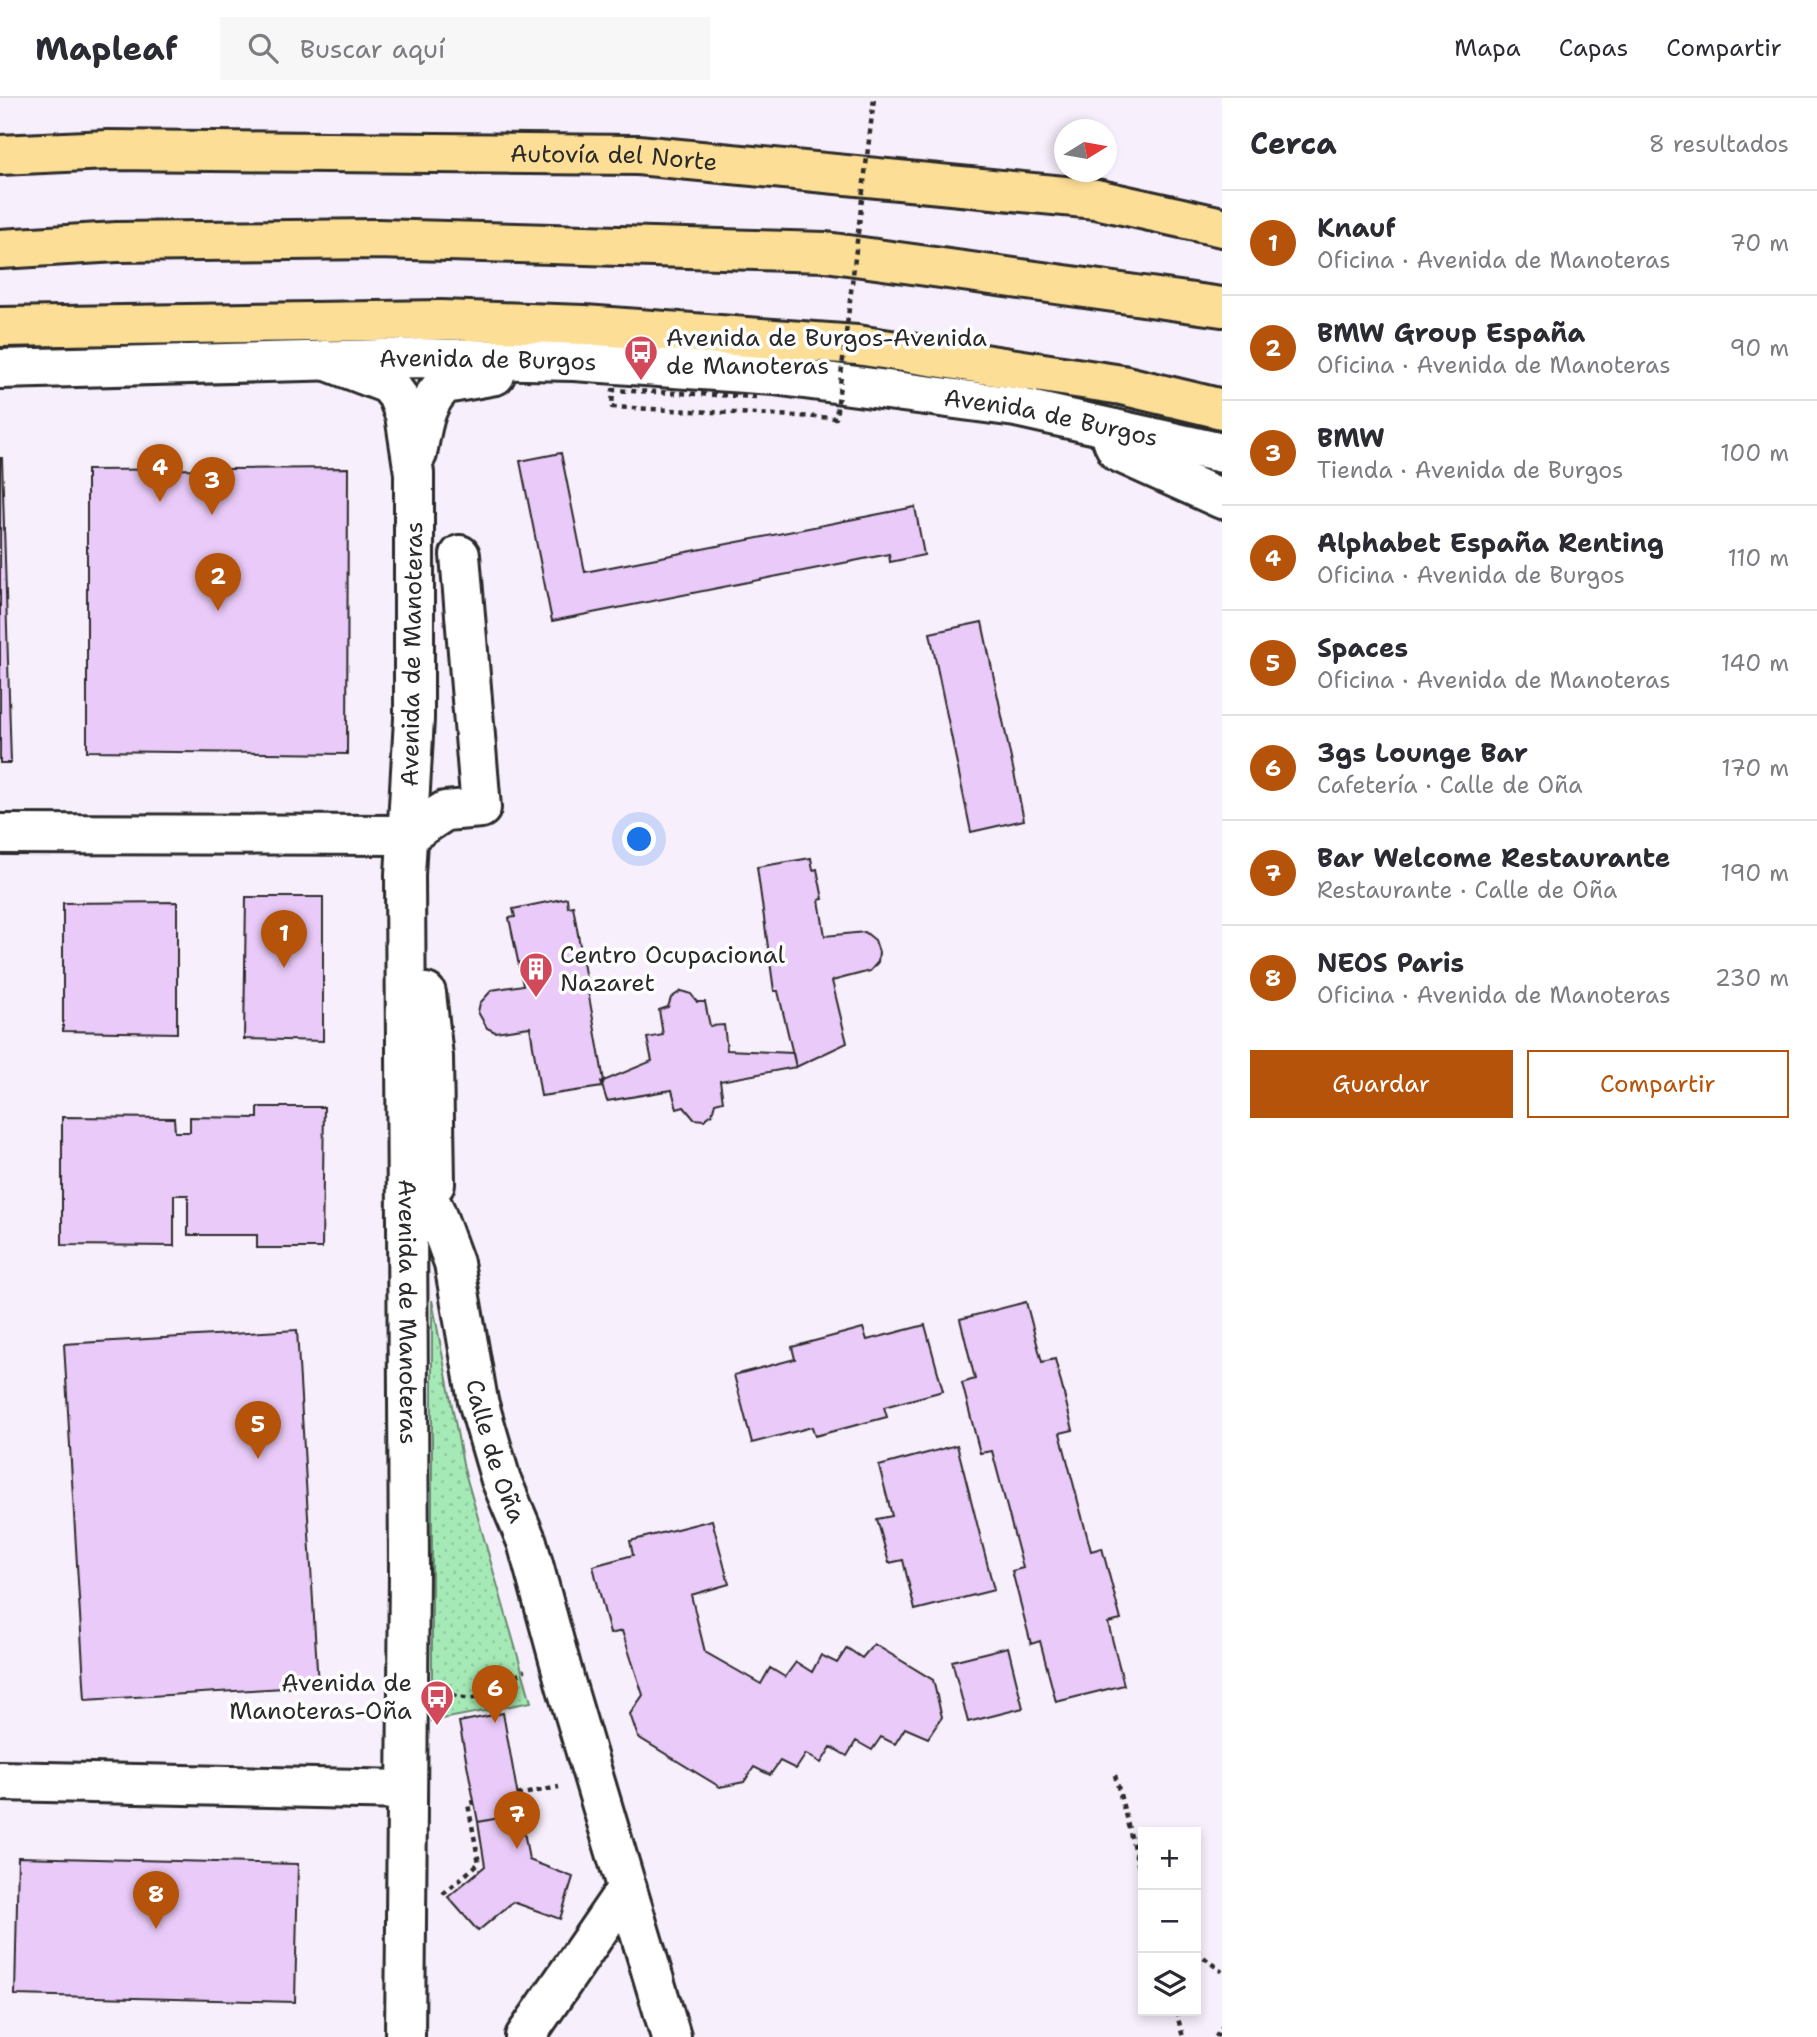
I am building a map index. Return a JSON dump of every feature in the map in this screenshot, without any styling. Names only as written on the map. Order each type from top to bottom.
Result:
[{"type":"highway","name":"Autovía del Norte","points":[[0,155],[108,150],[638,155],[1096,199],[1222,227]]},
{"type":"highway","points":[[0,249],[117,242],[377,239],[826,252],[1222,307]]},
{"type":"highway","points":[[5,327],[428,320],[584,325],[857,345],[1122,386],[1222,409]]},
{"type":"highway","points":[[1122,386],[1222,418]]},
{"type":"street","name":"Avenida de Burgos","points":[[0,369],[326,360],[574,361],[774,375],[1016,407],[1222,453]]},
{"type":"street","name":"Avenida de Manoteras","points":[[326,360],[388,384],[397,395],[405,415],[414,473],[414,719],[408,835],[405,1009],[408,1674],[405,2037]]},
{"type":"street","name":"Avenida de Manoteras","points":[[414,473],[424,416],[430,400],[444,384],[574,361]]},
{"type":"street","points":[[1114,429],[1113,442],[1118,452],[1222,499]]},
{"type":"street","points":[[0,834],[408,835],[445,811],[481,808],[460,555]]},
{"type":"street","points":[[405,1326],[435,1211],[433,1057],[416,878],[408,835]]},
{"type":"street","name":"Calle de Oña","points":[[405,1009],[415,1062],[419,1179],[435,1211],[454,1263],[478,1401],[502,1480],[540,1537],[559,1662],[671,2037]]},
{"type":"street","points":[[0,1781],[407,1790]]},
{"type":"street","points":[[525,2037],[627,1888]]},
{"type":"path","points":[[756,397],[613,390],[612,407],[836,418],[874,98]]},
{"type":"path","points":[[408,1674],[460,1700],[486,1697],[527,1668],[559,1662]]},
{"type":"path","points":[[1115,1775],[1138,1864]]},
{"type":"path","points":[[453,1885],[479,1863],[468,1804],[474,1802]]},
{"type":"path","points":[[1198,1953],[1222,1972]]},
{"type":"path","points":[[1177,2016],[1183,2037]]},
{"type":"path","points":[[1216,2037],[1222,2027]]},
{"type":"green space","points":[[432,1300],[464,1469],[531,1702],[432,1721]]},
{"type":"building","points":[[561,453],[585,572],[915,507],[924,555],[890,562],[889,554],[552,621],[520,461]]},
{"type":"building","points":[[2,458],[11,763],[0,763]]},
{"type":"building","points":[[348,468],[347,754],[87,751],[87,470]]},
{"type":"building","points":[[982,622],[1024,820],[971,832],[930,633]]},
{"type":"building","points":[[811,858],[813,870],[817,869],[823,899],[819,900],[825,936],[865,932],[875,940],[879,952],[878,962],[870,971],[832,981],[847,1043],[796,1067],[778,991],[774,991],[757,867]]},
{"type":"building","points":[[246,897],[323,897],[323,1041],[244,1039]]},
{"type":"building","name":"Centro Ocupacional Nazaret","points":[[567,898],[568,907],[573,906],[604,1081],[602,1087],[541,1096],[530,1027],[495,1032],[487,1028],[478,1012],[480,1003],[492,990],[523,985],[509,918],[515,917],[513,909]]},
{"type":"building","points":[[177,902],[177,1033],[63,1031],[63,903]]},
{"type":"building","points":[[681,991],[691,994],[697,1002],[705,1002],[710,1026],[724,1025],[727,1050],[793,1053],[796,1067],[720,1081],[723,1101],[715,1103],[712,1114],[704,1120],[694,1119],[684,1107],[677,1109],[672,1090],[607,1101],[601,1082],[652,1061],[647,1038],[663,1035],[659,1010],[668,1007],[671,998]]},
{"type":"building","points":[[258,1107],[324,1107],[322,1248],[257,1248],[257,1235],[188,1235],[188,1195],[174,1195],[174,1246],[62,1245],[62,1117],[174,1118],[175,1132],[190,1132],[190,1117],[258,1118]]},
{"type":"building","points":[[1026,1302],[1042,1362],[1055,1359],[1073,1430],[1060,1433],[1091,1551],[1102,1548],[1121,1620],[1108,1623],[1124,1685],[1056,1702],[1040,1641],[1031,1644],[1012,1571],[1023,1568],[992,1451],[980,1453],[962,1383],[975,1379],[960,1319]]},
{"type":"building","points":[[925,1325],[943,1391],[884,1407],[887,1417],[815,1436],[812,1427],[752,1443],[734,1375],[795,1359],[792,1347],[863,1328],[867,1340]]},
{"type":"building","points":[[297,1330],[318,1686],[85,1700],[64,1344]]},
{"type":"building","points":[[957,1445],[994,1590],[915,1610],[903,1560],[889,1563],[877,1519],[892,1516],[879,1466]]},
{"type":"building","points":[[712,1520],[729,1584],[691,1595],[705,1652],[761,1684],[770,1668],[785,1677],[796,1662],[812,1672],[821,1655],[837,1663],[847,1648],[862,1658],[874,1644],[933,1680],[942,1717],[928,1738],[905,1728],[895,1744],[881,1737],[872,1750],[856,1741],[847,1756],[831,1747],[821,1763],[806,1754],[796,1769],[780,1761],[770,1775],[754,1767],[744,1782],[720,1787],[638,1737],[630,1714],[643,1695],[622,1631],[610,1634],[593,1566],[633,1555],[630,1541]]},
{"type":"building","points":[[1008,1647],[1023,1708],[968,1722],[952,1661]]},
{"type":"building","points":[[503,1713],[521,1814],[478,1822],[459,1722]]},
{"type":"building","points":[[521,1814],[529,1860],[573,1877],[560,1919],[513,1902],[478,1931],[448,1897],[485,1866],[478,1822]]},
{"type":"building","points":[[18,1857],[298,1864],[295,2002],[15,1995]]},
{"type":"place","name":"Avenida de Burgos-Avenida de Manoteras","points":[[641,382]]},
{"type":"place","name":"Alphabet España Renting","points":[[160,502]]},
{"type":"place","name":"BMW","points":[[212,515]]},
{"type":"place","name":"BMW Group España","points":[[218,611]]},
{"type":"place","name":"Knauf","points":[[284,968]]},
{"type":"place","name":"Centro Ocupacional Nazaret","points":[[536,999]]},
{"type":"place","name":"Spaces","points":[[258,1459]]},
{"type":"place","name":"3gs Lounge Bar","points":[[495,1723]]},
{"type":"place","name":"Avenida de Manoteras-Oña","points":[[437,1727]]},
{"type":"place","name":"Bar Welcome Restaurante","points":[[517,1849]]},
{"type":"place","name":"NEOS Paris","points":[[156,1929]]}]
